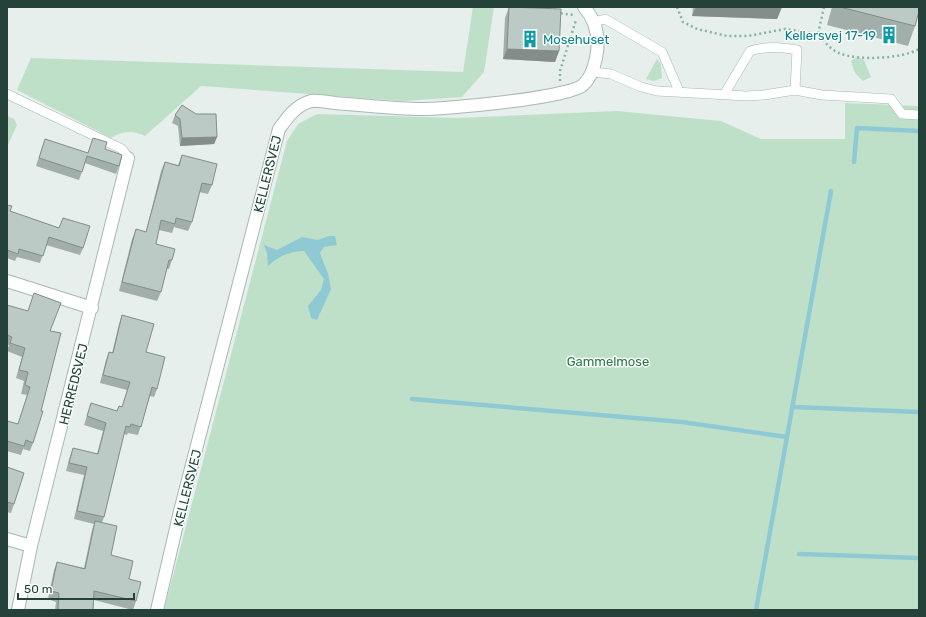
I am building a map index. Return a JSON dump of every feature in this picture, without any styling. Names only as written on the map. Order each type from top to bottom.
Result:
[{"type":"street","points":[[584,7],[594,22],[597,33],[598,48],[593,72]]},
{"type":"street","name":"KELLERSVEJ","points":[[157,610],[180,511],[279,129],[292,112],[311,101],[418,109],[451,108],[559,94],[572,91],[583,85],[593,72]]},
{"type":"street","name":"HERREDSVEJ","points":[[18,610],[31,546],[92,308],[128,158]]},
{"type":"street","points":[[7,281],[92,308]]},
{"type":"street","points":[[7,539],[31,546]]},
{"type":"lane","points":[[594,22],[605,19],[662,52],[679,91]]},
{"type":"lane","points":[[724,93],[750,51],[764,47],[776,46],[797,50],[795,90]]},
{"type":"lane","points":[[593,72],[611,74],[641,87],[657,91],[724,93],[746,96],[795,90],[822,95],[891,99],[902,114],[919,114]]},
{"type":"lane","points":[[7,94],[122,148],[128,158]]},
{"type":"path","points":[[554,7],[558,13],[578,16],[560,71],[559,94]]},
{"type":"path","points":[[677,7],[683,22],[697,28],[727,36],[748,36],[785,29],[818,34],[826,43],[839,53],[854,56],[894,57],[910,54],[919,49]]},
{"type":"path","points":[[818,34],[824,7]]},
{"type":"green space","points":[[473,7],[494,7],[484,72],[462,97],[403,101],[201,86],[145,136],[128,132],[111,138],[17,90],[31,58],[463,72]]},
{"type":"green space","points":[[857,57],[864,60],[871,77],[863,81],[855,73],[851,61]]},
{"type":"green space","points":[[657,59],[661,64],[662,78],[654,81],[646,79]]},
{"type":"green space","name":"Gammelmose","points":[[845,103],[919,106],[919,610],[164,610],[287,141],[298,124],[317,114],[459,118],[617,111],[721,121],[761,139],[845,139]]},
{"type":"green space","points":[[7,116],[14,119],[17,125],[7,147]]},
{"type":"water","points":[[329,236],[335,236],[337,245],[324,247],[320,253],[328,274],[331,289],[317,320],[311,318],[308,306],[321,290],[324,279],[304,251],[284,255],[268,266],[267,253],[264,245],[277,250],[302,237],[318,240]]},
{"type":"building","name":"Mosehuset","points":[[509,7],[561,9],[559,51],[507,49]]},
{"type":"building","points":[[840,7],[919,7],[919,11],[915,26]]},
{"type":"building","points":[[182,105],[196,114],[216,114],[217,137],[182,138],[180,119],[175,115]]},
{"type":"building","points":[[93,138],[107,142],[105,149],[122,155],[119,166],[87,156],[82,172],[39,158],[45,139],[88,153]]},
{"type":"building","points":[[182,155],[217,164],[212,185],[202,183],[192,222],[176,218],[175,224],[161,220],[156,244],[175,249],[172,260],[169,260],[161,292],[122,282],[136,229],[146,232],[165,162],[179,166]]},
{"type":"building","points":[[7,205],[12,206],[10,211],[59,228],[63,218],[90,226],[83,248],[49,237],[43,256],[19,249],[18,254],[7,250]]},
{"type":"building","points":[[34,293],[61,303],[50,331],[61,333],[41,411],[43,411],[33,443],[26,440],[24,446],[7,441],[7,421],[18,424],[30,387],[25,385],[28,372],[19,370],[25,348],[10,343],[12,337],[7,335],[7,305],[28,311]]},
{"type":"building","points":[[122,315],[154,324],[146,352],[165,357],[157,389],[152,387],[141,427],[131,424],[130,427],[126,426],[104,517],[77,511],[87,467],[69,463],[73,448],[98,454],[106,423],[87,416],[91,403],[117,411],[119,406],[122,407],[130,382],[103,375],[109,352],[113,353]]},
{"type":"building","points":[[7,467],[24,473],[14,504],[7,502]]},
{"type":"building","points":[[95,521],[117,526],[111,555],[133,561],[129,579],[141,582],[136,601],[94,591],[93,610],[58,610],[59,593],[51,591],[57,562],[85,569]]},
{"type":"waterway","points":[[854,162],[857,128],[919,131]]},
{"type":"waterway","points":[[756,610],[831,191]]},
{"type":"waterway","points":[[412,399],[682,422],[787,437]]},
{"type":"waterway","points":[[793,407],[919,412]]},
{"type":"waterway","points":[[799,554],[919,558]]},
{"type":"place","name":"Kellersvej 17-19","points":[[889,35]]},
{"type":"place","name":"Mosehuset","points":[[530,39]]}]
